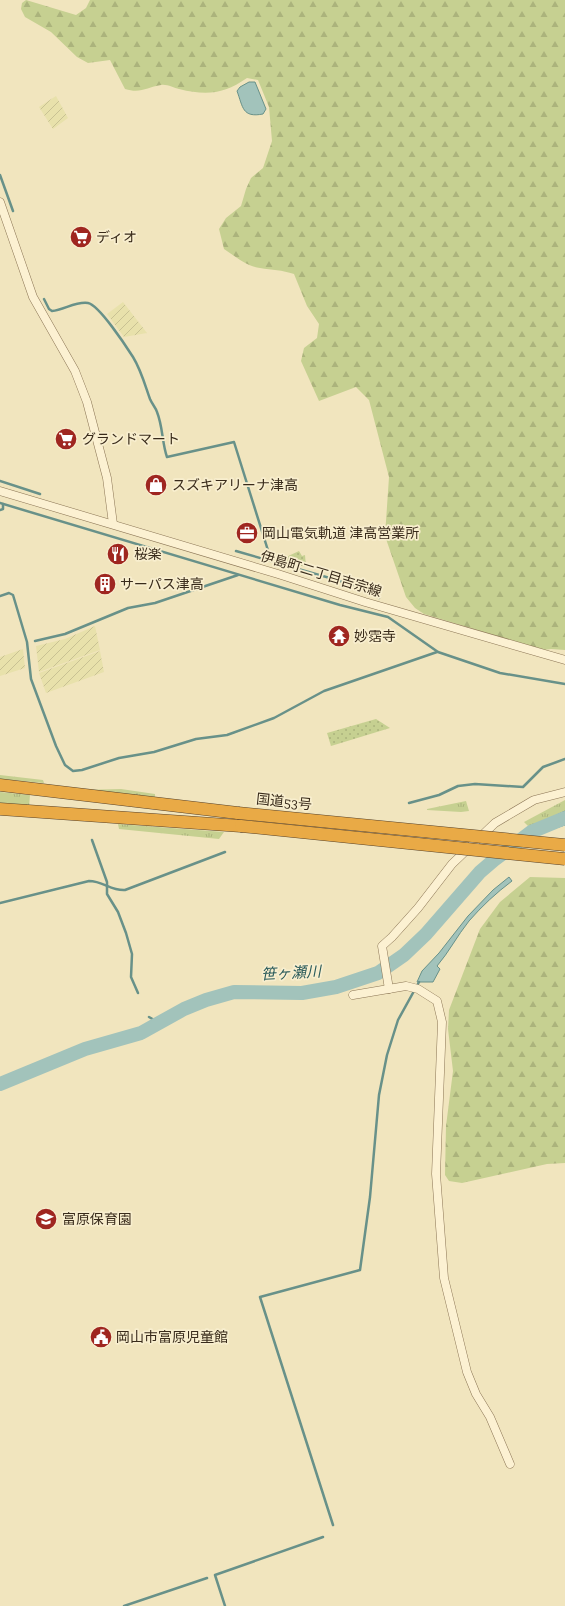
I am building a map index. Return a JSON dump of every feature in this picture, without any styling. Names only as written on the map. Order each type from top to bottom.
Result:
[{"type":"highway","name":"国道53号","points":[[0,785],[238,813],[565,844]]},
{"type":"highway","name":"国道53号","points":[[0,809],[241,826],[565,859]]},
{"type":"street","points":[[0,202],[33,298],[75,371],[87,402],[107,478],[113,524]]},
{"type":"street","name":"伊島町二丁目吉宗線","points":[[0,491],[113,524],[365,602],[565,660]]},
{"type":"street","points":[[389,986],[382,946],[418,908],[452,864],[495,823],[534,800],[565,792]]},
{"type":"street","points":[[353,995],[389,986],[415,987],[437,1001],[442,1022],[436,1174],[444,1278],[467,1372],[476,1394],[490,1417],[510,1464]]},
{"type":"shaded area","points":[[56,96],[68,118],[53,129],[39,107]]},
{"type":"shaded area","points":[[123,302],[147,333],[124,337],[107,314]]},
{"type":"shaded area","points":[[95,626],[100,650],[39,672],[36,646],[65,639]]},
{"type":"shaded area","points":[[23,649],[25,668],[0,676],[0,657]]},
{"type":"shaded area","points":[[100,651],[104,672],[46,693],[39,673]]},
{"type":"green space","points":[[26,0],[76,15],[86,8],[90,0],[565,0],[565,650],[543,650],[424,614],[415,608],[406,597],[385,536],[389,477],[369,400],[356,387],[319,401],[301,361],[304,348],[317,338],[319,324],[307,306],[294,274],[255,267],[224,249],[219,229],[226,218],[241,206],[251,178],[263,168],[272,141],[269,107],[258,80],[247,78],[223,90],[207,93],[189,91],[163,85],[135,91],[125,89],[110,60],[88,63],[77,57],[51,32],[25,17],[21,9],[22,3]]},
{"type":"green space","points":[[299,551],[302,556],[305,555],[306,567],[285,561],[284,558]]},
{"type":"green space","points":[[376,719],[390,728],[331,746],[327,733]]},
{"type":"green space","points":[[0,775],[43,780],[44,783],[0,779]]},
{"type":"green space","points":[[121,789],[155,794],[155,798],[81,790]]},
{"type":"green space","points":[[0,792],[30,795],[29,807],[0,804]]},
{"type":"green space","points":[[565,800],[565,811],[529,827],[524,822]]},
{"type":"green space","points":[[466,801],[469,811],[427,810],[427,809]]},
{"type":"green space","points":[[118,824],[224,832],[219,839],[119,829]]},
{"type":"green space","points":[[530,877],[565,878],[565,1163],[547,1164],[462,1183],[449,1181],[445,1175],[446,1126],[453,1071],[448,1029],[449,1010],[480,929],[500,902]]},
{"type":"water","points":[[249,82],[255,82],[266,109],[263,114],[256,115],[247,113],[242,106],[237,91],[240,87]]},
{"type":"water","points":[[565,811],[565,825],[541,833],[521,832]]},
{"type":"water","points":[[509,877],[512,881],[484,905],[465,927],[437,966],[440,969],[433,982],[417,982],[422,971],[439,953],[468,916],[493,890]]},
{"type":"waterway","points":[[0,175],[13,211]]},
{"type":"waterway","points":[[44,299],[49,309],[52,311],[74,304],[88,303],[93,305],[105,318],[125,344],[141,372],[150,399],[159,418],[167,457],[234,442],[271,560]]},
{"type":"waterway","points":[[0,481],[40,494]]},
{"type":"waterway","points":[[0,503],[340,605],[388,617],[438,652],[500,673],[565,684]]},
{"type":"waterway","points":[[0,510],[3,509],[3,504]]},
{"type":"waterway","points":[[236,551],[375,591],[379,598]]},
{"type":"waterway","points":[[35,641],[65,634],[128,608],[155,603],[238,575]]},
{"type":"waterway","points":[[0,596],[9,593],[13,595],[27,642],[31,679],[56,746],[65,765],[73,771],[82,770],[119,758],[154,752],[196,739],[227,735],[274,718],[324,691],[437,652]]},
{"type":"waterway","points":[[409,803],[439,795],[458,786],[475,784],[523,787],[543,767],[565,759]]},
{"type":"waterway","name":"笹ヶ瀬川","points":[[0,1084],[85,1049],[141,1033],[184,1009],[206,1000],[234,992],[302,993],[336,987],[378,973],[404,955],[426,934],[480,872],[494,860],[531,832],[565,818]]},
{"type":"waterway","points":[[92,840],[107,882],[107,894],[118,912],[126,933],[132,954],[131,977],[138,993]]},
{"type":"waterway","points":[[0,903],[89,881],[94,881],[115,889],[125,890],[225,852]]},
{"type":"waterway","points":[[333,1525],[260,1297],[360,1270],[370,1197],[379,1095],[387,1055],[398,1020],[419,982]]},
{"type":"waterway","points":[[149,1017],[159,1023]]},
{"type":"waterway","points":[[225,1606],[215,1575],[323,1537]]},
{"type":"waterway","points":[[124,1606],[207,1578]]},
{"type":"place","name":"ディオ","points":[[81,237]]},
{"type":"place","name":"グランドマート","points":[[66,439]]},
{"type":"place","name":"スズキアリーナ津高","points":[[156,485]]},
{"type":"place","name":"岡山電気軌道 津高営業所","points":[[247,533]]},
{"type":"place","name":"桜楽","points":[[118,554]]},
{"type":"place","name":"サーパス津高","points":[[105,584]]},
{"type":"place","name":"妙霑寺","points":[[339,636]]},
{"type":"place","name":"富原保育園","points":[[46,1219]]},
{"type":"place","name":"岡山市富原児童館","points":[[101,1337]]}]
